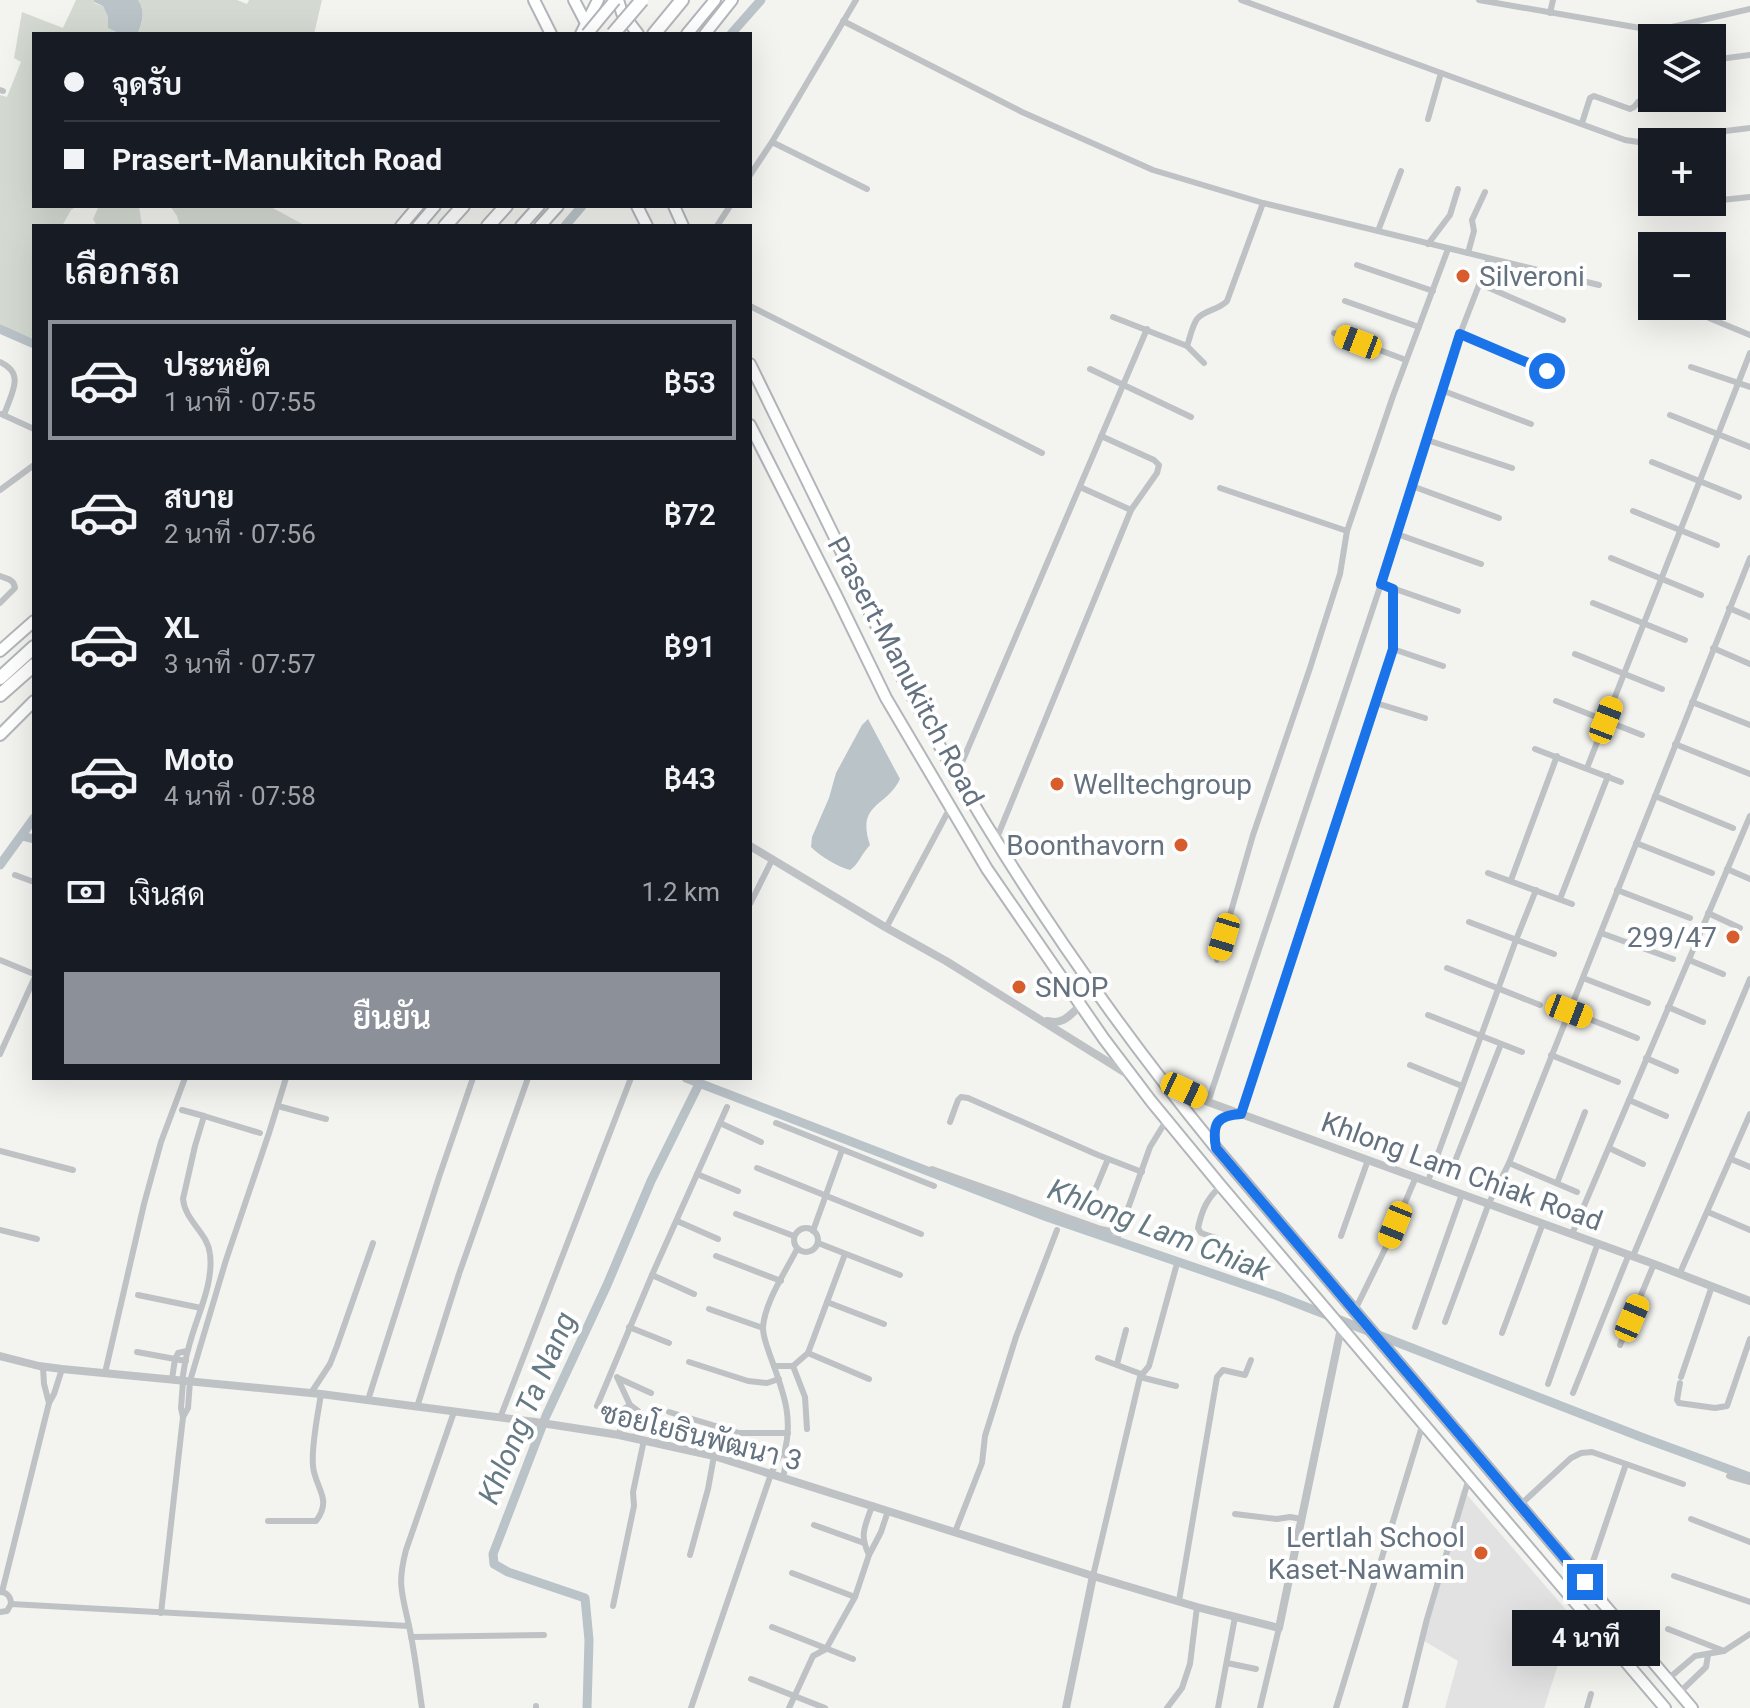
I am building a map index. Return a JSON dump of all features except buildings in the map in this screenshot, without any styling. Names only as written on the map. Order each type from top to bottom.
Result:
[{"type":"highway","points":[[615,32],[642,0]]},
{"type":"highway","points":[[656,32],[682,0]]},
{"type":"highway","points":[[447,224],[461,208]]},
{"type":"highway","points":[[490,224],[504,208]]},
{"type":"highway","points":[[0,678],[32,649]]},
{"type":"highway","points":[[0,695],[32,667]]},
{"type":"main road","points":[[534,0],[550,32]]},
{"type":"main road","points":[[574,0],[586,31]]},
{"type":"main road","points":[[586,31],[598,0]]},
{"type":"main road","points":[[586,31],[617,0],[622,13],[636,32]]},
{"type":"main road","points":[[689,32],[715,0]]},
{"type":"main road","points":[[705,32],[732,0]]},
{"type":"main road","points":[[540,13],[540,32]]},
{"type":"main road","points":[[403,224],[416,208]]},
{"type":"main road","points":[[420,224],[434,208]]},
{"type":"main road","points":[[523,224],[537,208]]},
{"type":"main road","points":[[542,224],[556,208]]},
{"type":"main road","name":"Prasert-Manukitch Road","points":[[752,368],[908,688],[996,840],[1082,973],[1160,1079],[1216,1148],[1692,1708]]},
{"type":"main road","name":"Prasert-Manukitch Road","points":[[752,429],[886,698],[987,869],[1080,1006],[1166,1121],[1665,1708]]},
{"type":"main road","points":[[0,651],[32,623]]},
{"type":"main road","points":[[0,735],[32,703]]},
{"type":"street","points":[[752,172],[856,0]]},
{"type":"street","points":[[1241,0],[1625,140],[1638,142]]},
{"type":"street","points":[[1479,0],[1640,28],[1672,27],[1750,9]]},
{"type":"street","points":[[1550,13],[1553,0]]},
{"type":"street","points":[[843,21],[1022,112],[1153,170],[1263,203],[1599,285]]},
{"type":"street","points":[[1726,58],[1750,55]]},
{"type":"street","points":[[1428,119],[1441,73]]},
{"type":"street","points":[[1582,123],[1590,98],[1594,96],[1630,109],[1638,102]]},
{"type":"street","points":[[1726,131],[1750,128]]},
{"type":"street","points":[[772,142],[867,189]]},
{"type":"street","points":[[1378,231],[1401,171]]},
{"type":"street","points":[[1428,244],[1450,215],[1458,189]]},
{"type":"street","points":[[1468,253],[1474,231],[1472,220],[1485,192]]},
{"type":"street","points":[[1726,200],[1750,197]]},
{"type":"street","points":[[1187,346],[1197,320],[1227,301],[1263,203]]},
{"type":"street","points":[[1217,960],[1253,835],[1340,574],[1347,531],[1448,249]]},
{"type":"street","points":[[1208,1102],[1381,584],[1441,390],[1489,259]]},
{"type":"street","points":[[1357,265],[1433,291]]},
{"type":"street","points":[[1480,284],[1563,320]]},
{"type":"street","points":[[1345,301],[1419,327]]},
{"type":"street","points":[[752,307],[1042,453]]},
{"type":"street","points":[[1113,317],[1187,346],[1204,363]]},
{"type":"street","points":[[1714,320],[1750,335]]},
{"type":"street","points":[[957,774],[1147,329]]},
{"type":"street","points":[[1334,333],[1406,360]]},
{"type":"street","points":[[1460,334],[1547,371]]},
{"type":"street","points":[[1587,768],[1750,353]]},
{"type":"street","points":[[0,362],[15,371],[16,378],[2,414],[32,428]]},
{"type":"street","points":[[1691,367],[1750,387]]},
{"type":"street","points":[[1090,369],[1191,417]]},
{"type":"street","points":[[1441,390],[1531,424]]},
{"type":"street","points":[[1670,415],[1750,447]]},
{"type":"street","points":[[996,840],[1131,510],[1157,473],[1159,465],[1154,460],[1101,436]]},
{"type":"street","points":[[1427,440],[1512,468]]},
{"type":"street","points":[[1652,462],[1739,497]]},
{"type":"street","points":[[0,490],[32,466]]},
{"type":"street","points":[[1412,486],[1499,518]]},
{"type":"street","points":[[1080,487],[1131,510]]},
{"type":"street","points":[[1220,488],[1347,531]]},
{"type":"street","points":[[1633,511],[1717,545]]},
{"type":"street","points":[[1397,534],[1481,564]]},
{"type":"street","points":[[1611,558],[1701,595]]},
{"type":"street","points":[[1445,1322],[1489,1203],[1509,1163],[1749,562]]},
{"type":"street","points":[[0,576],[11,580],[15,588],[0,603]]},
{"type":"street","points":[[1381,584],[1458,611]]},
{"type":"street","points":[[1216,1148],[1214,1135],[1217,1122],[1229,1115],[1241,1114],[1376,703],[1393,649],[1393,589]]},
{"type":"street","points":[[1593,603],[1685,640]]},
{"type":"street","points":[[1729,608],[1750,617]]},
{"type":"street","points":[[1713,648],[1750,664]]},
{"type":"street","points":[[1393,649],[1443,666]]},
{"type":"street","points":[[1575,654],[1662,689]]},
{"type":"street","points":[[1556,701],[1642,735]]},
{"type":"street","points":[[1692,702],[1750,725]]},
{"type":"street","points":[[1376,703],[1425,718]]},
{"type":"street","points":[[1675,744],[1750,774]]},
{"type":"street","points":[[1535,749],[1621,782]]},
{"type":"street","points":[[1511,880],[1557,756]]},
{"type":"street","points":[[1560,899],[1608,776]]},
{"type":"street","points":[[1655,796],[1733,828]]},
{"type":"street","points":[[886,928],[951,806]]},
{"type":"street","points":[[1572,1234],[1749,819]]},
{"type":"street","points":[[1636,843],[1712,873]]},
{"type":"street","points":[[752,847],[946,961],[1132,1077]]},
{"type":"street","points":[[752,900],[772,860]]},
{"type":"street","points":[[1727,869],[1750,879]]},
{"type":"street","points":[[1488,873],[1572,904]]},
{"type":"street","points":[[15,875],[32,881]]},
{"type":"street","points":[[1428,1181],[1536,890]]},
{"type":"street","points":[[1617,890],[1690,918]]},
{"type":"street","points":[[1708,913],[1740,928]]},
{"type":"street","points":[[1469,922],[1554,954]]},
{"type":"street","points":[[1601,933],[1673,959]]},
{"type":"street","points":[[0,960],[32,975]]},
{"type":"street","points":[[1689,960],[1723,974]]},
{"type":"street","points":[[1447,968],[1540,1005]]},
{"type":"street","points":[[1583,978],[1648,1003]]},
{"type":"street","points":[[1573,1393],[1750,979]]},
{"type":"street","points":[[1,1050],[30,997]]},
{"type":"street","points":[[1038,1020],[1064,1021],[1080,1006]]},
{"type":"street","points":[[1668,1007],[1703,1022]]},
{"type":"street","points":[[1569,1011],[1637,1038]]},
{"type":"street","points":[[1428,1015],[1522,1052]]},
{"type":"street","points":[[1450,1174],[1501,1044]]},
{"type":"street","points":[[1551,1055],[1618,1082]]},
{"type":"street","points":[[1646,1058],[1676,1071]]},
{"type":"street","points":[[1410,1065],[1462,1086]]},
{"type":"street","name":"Khlong Lam Chiak Road","points":[[1160,1079],[1208,1102],[1750,1301]]},
{"type":"street","points":[[105,1373],[144,1204],[161,1142],[184,1080]]},
{"type":"street","points":[[185,1381],[285,1080]]},
{"type":"street","points":[[368,1400],[472,1080]]},
{"type":"street","points":[[417,1407],[459,1274],[527,1080]]},
{"type":"street","points":[[500,1418],[630,1080]]},
{"type":"street","points":[[950,1122],[958,1100],[968,1098],[1142,1172]]},
{"type":"street","points":[[1629,1100],[1666,1116]]},
{"type":"street","points":[[278,1106],[326,1119]]},
{"type":"street","points":[[597,1406],[614,1376],[629,1327],[727,1107]]},
{"type":"street","points":[[182,1110],[260,1133]]},
{"type":"street","points":[[1557,1183],[1585,1112]]},
{"type":"street","points":[[1680,1273],[1750,1114]]},
{"type":"street","points":[[161,1613],[183,1417],[188,1408],[185,1381],[187,1351],[207,1289],[211,1256],[209,1246],[184,1208],[183,1199],[204,1116]]},
{"type":"street","points":[[932,1169],[1118,1237],[1150,1147],[1166,1121]]},
{"type":"street","points":[[720,1123],[761,1142]]},
{"type":"street","points":[[776,1123],[934,1186]]},
{"type":"street","points":[[1609,1148],[1643,1164]]},
{"type":"street","points":[[813,1231],[842,1150]]},
{"type":"street","points":[[0,1151],[73,1170]]},
{"type":"street","points":[[1096,1188],[1108,1159]]},
{"type":"street","points":[[1731,1159],[1750,1167]]},
{"type":"street","points":[[1341,1236],[1368,1160]]},
{"type":"street","points":[[1509,1163],[1577,1192]]},
{"type":"street","points":[[757,1168],[921,1234]]},
{"type":"street","points":[[697,1174],[738,1191]]},
{"type":"street","points":[[1355,1310],[1416,1177]]},
{"type":"street","points":[[1216,1238],[1201,1233],[1198,1228],[1206,1202],[1221,1186]]},
{"type":"street","points":[[1415,1327],[1462,1194]]},
{"type":"street","points":[[1708,1212],[1750,1230]]},
{"type":"street","points":[[736,1214],[794,1236]]},
{"type":"street","points":[[677,1221],[718,1239]]},
{"type":"street","points":[[1502,1333],[1543,1223]]},
{"type":"street","points":[[802,1229],[813,1231],[818,1243],[814,1250],[807,1253],[797,1249],[794,1236],[802,1229]]},
{"type":"street","points":[[0,1230],[37,1239]]},
{"type":"street","points":[[955,1532],[982,1463],[985,1436],[1016,1337],[1057,1230]]},
{"type":"street","points":[[268,1521],[316,1521],[321,1514],[324,1504],[313,1462],[316,1393],[337,1346],[373,1243]]},
{"type":"street","points":[[818,1243],[900,1275]]},
{"type":"street","points":[[1548,1384],[1598,1243]]},
{"type":"street","points":[[783,1478],[787,1457],[784,1454],[788,1407],[763,1328],[771,1300],[797,1249]]},
{"type":"street","points":[[774,1366],[793,1366],[808,1353],[845,1254]]},
{"type":"street","points":[[716,1256],[781,1281]]},
{"type":"street","points":[[1620,1345],[1654,1264]]},
{"type":"street","points":[[1066,1708],[1093,1576],[1141,1375],[1149,1366],[1176,1267]]},
{"type":"street","points":[[652,1275],[694,1294]]},
{"type":"street","points":[[1712,1286],[1681,1380],[1679,1403],[1715,1408],[1727,1406],[1750,1339]]},
{"type":"street","points":[[138,1295],[201,1308]]},
{"type":"street","points":[[827,1302],[884,1324]]},
{"type":"street","points":[[709,1309],[763,1328]]},
{"type":"street","points":[[629,1327],[669,1343]]},
{"type":"street","points":[[1260,1708],[1340,1327]]},
{"type":"street","points":[[1117,1364],[1126,1330]]},
{"type":"street","points":[[172,1379],[178,1353],[187,1351]]},
{"type":"street","points":[[137,1352],[186,1361]]},
{"type":"street","points":[[808,1353],[869,1379]]},
{"type":"street","name":"ซอยโยธินพัฒนา 3","points":[[0,1356],[43,1367],[316,1393],[639,1439],[714,1456],[1093,1576],[1279,1628]]},
{"type":"street","points":[[1098,1358],[1176,1386]]},
{"type":"street","points":[[1179,1601],[1217,1377],[1223,1370],[1245,1375],[1251,1360]]},
{"type":"street","points":[[689,1362],[748,1381],[767,1383],[779,1379]]},
{"type":"street","points":[[793,1366],[805,1397],[807,1429]]},
{"type":"street","points":[[43,1367],[49,1403]]},
{"type":"street","points":[[0,1612],[7,1611],[11,1604],[9,1596],[1,1592],[49,1403],[62,1369]]},
{"type":"street","points":[[614,1376],[651,1393]]},
{"type":"street","points":[[613,1606],[634,1506],[640,1416],[614,1376]]},
{"type":"street","points":[[619,1435],[624,1409],[630,1405]]},
{"type":"street","points":[[422,1708],[400,1591],[400,1573],[454,1412]]},
{"type":"street","points":[[669,1412],[739,1433],[788,1433]]},
{"type":"street","points":[[1336,1708],[1423,1423]]},
{"type":"street","points":[[1520,1505],[1571,1458],[1581,1453],[1592,1452],[1683,1484]]},
{"type":"street","points":[[691,1708],[771,1474],[780,1455],[784,1454]]},
{"type":"street","points":[[690,1555],[714,1456]]},
{"type":"street","points":[[1585,1582],[1626,1464]]},
{"type":"street","points":[[1729,1476],[1750,1482]]},
{"type":"street","points":[[1405,1708],[1427,1619],[1469,1478]]},
{"type":"street","points":[[869,1555],[863,1534],[872,1506]]},
{"type":"street","points":[[789,1708],[813,1656],[826,1649],[855,1597],[888,1511]]},
{"type":"street","points":[[1235,1514],[1302,1519]]},
{"type":"street","points":[[1691,1519],[1750,1542]]},
{"type":"street","points":[[814,1525],[864,1543]]},
{"type":"street","points":[[792,1573],[855,1597]]},
{"type":"street","points":[[1674,1576],[1750,1602]]},
{"type":"street","points":[[11,1604],[409,1626]]},
{"type":"street","points":[[1167,1708],[1182,1688],[1190,1664],[1197,1607]]},
{"type":"street","points":[[1218,1708],[1235,1617]]},
{"type":"street","points":[[772,1627],[853,1659]]},
{"type":"street","points":[[1668,1629],[1724,1651]]},
{"type":"street","points":[[1667,1680],[1695,1656],[1724,1651],[1750,1634]]},
{"type":"street","points":[[411,1637],[544,1635]]},
{"type":"street","points":[[1679,1693],[1706,1667],[1708,1655]]},
{"type":"street","points":[[1227,1663],[1256,1669]]},
{"type":"street","points":[[751,1679],[825,1708]]},
{"type":"street","points":[[1587,1708],[1591,1694]]},
{"type":"shaded area","points":[[76,0],[94,0],[94,3],[103,6],[108,17],[108,28],[116,32],[32,32],[32,208],[74,208],[63,224],[32,224],[32,338],[0,325],[0,95],[7,97],[21,62],[14,58],[22,12],[63,28]]},
{"type":"shaded area","points":[[138,0],[237,0],[247,4],[249,0],[322,0],[314,32],[139,32],[143,13]]},
{"type":"shaded area","points":[[138,0],[143,13],[139,32],[116,32],[108,28],[108,17],[103,6],[94,2]]},
{"type":"shaded area","points":[[98,208],[139,208],[142,224],[96,224],[93,219]]},
{"type":"shaded area","points":[[171,208],[273,208],[302,224],[179,224]]},
{"type":"shaded area","points":[[868,719],[900,779],[870,813],[867,831],[870,845],[850,870],[835,864],[811,847],[812,837],[836,773]]},
{"type":"shaded area","name":"Lertlah School Kaset-Nawamin","points":[[1462,1489],[1573,1618],[1544,1708],[1445,1708],[1458,1661],[1419,1638]]},
{"type":"waterway","points":[[733,32],[761,0]]},
{"type":"waterway","points":[[567,224],[580,208]]},
{"type":"waterway","points":[[0,329],[32,343]]},
{"type":"waterway","points":[[0,865],[32,821]]},
{"type":"waterway","name":"Khlong Lam Chiak","points":[[22,836],[32,838]]},
{"type":"waterway","name":"Khlong Lam Chiak","points":[[691,1080],[1047,1217],[1278,1296],[1750,1477]]},
{"type":"waterway","name":"Khlong Ta Nang","points":[[587,1708],[589,1640],[585,1598],[508,1572],[494,1564],[493,1554],[546,1416],[651,1181],[699,1084]]},
{"type":"place","name":"Silveroni","points":[[1463,276]]},
{"type":"place","name":"Welltechgroup","points":[[1057,784]]},
{"type":"place","name":"Boonthavorn","points":[[1181,845]]},
{"type":"place","name":"299/47","points":[[1733,937]]},
{"type":"place","name":"SNOP","points":[[1019,987]]},
{"type":"place","name":"Lertlah School Kaset-Nawamin","points":[[1481,1553]]},
{"type":"route","points":[[1547,371],[1460,334],[1381,584],[1393,589],[1393,649],[1241,1114],[1229,1115],[1217,1122],[1214,1135],[1216,1148],[1585,1582]]}]
